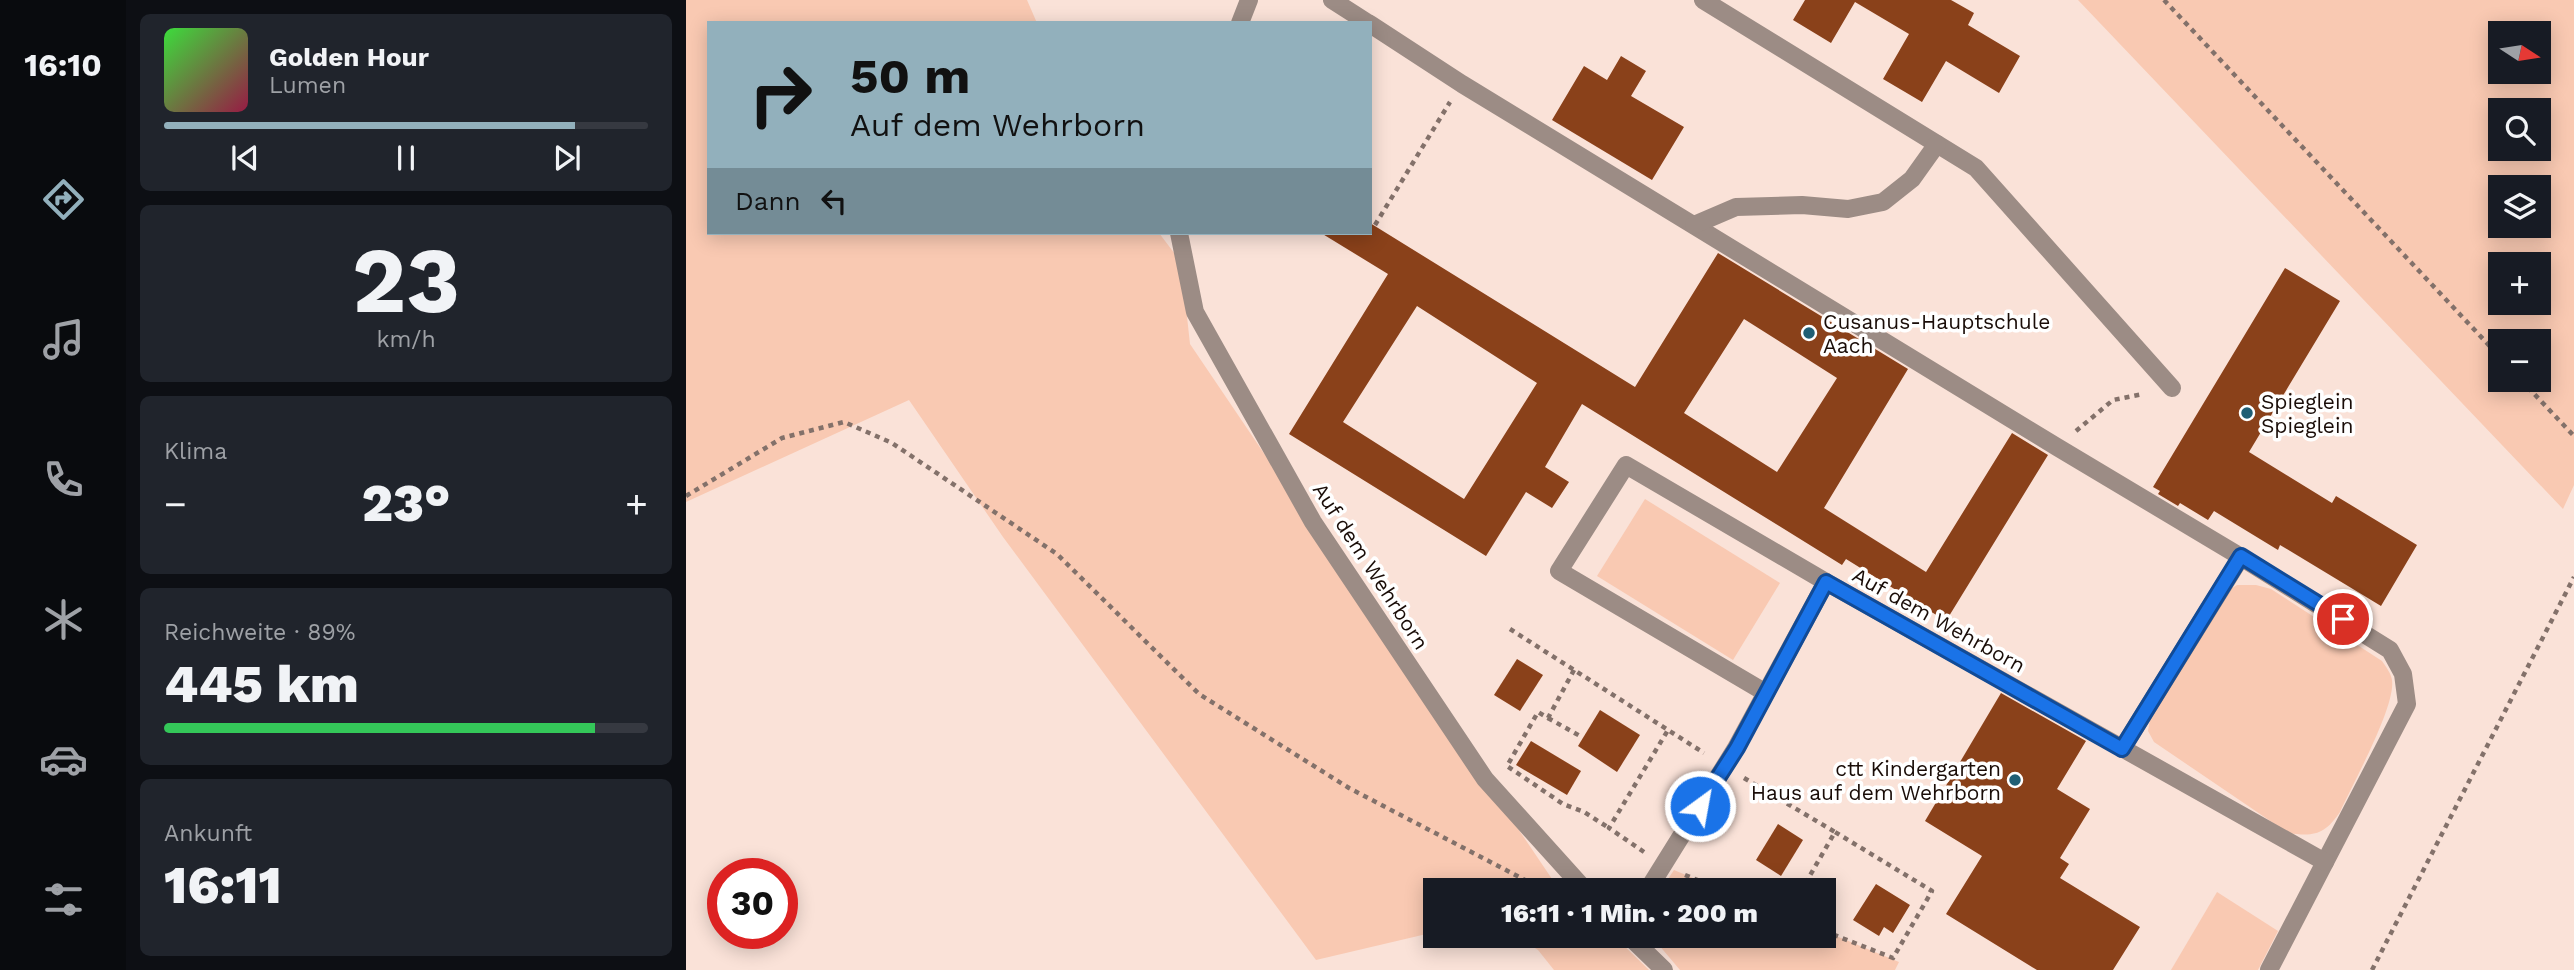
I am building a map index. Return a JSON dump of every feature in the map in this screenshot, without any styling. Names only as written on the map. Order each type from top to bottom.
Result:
[{"type":"street","points":[[1241,21],[1250,0]]},
{"type":"street","points":[[1332,0],[1364,21]]},
{"type":"street","points":[[1703,0],[1976,168],[2172,388]]},
{"type":"street","points":[[1372,26],[1462,84],[2057,447],[2241,556],[2390,650],[2403,674],[2407,704],[2269,970]]},
{"type":"street","points":[[1694,225],[1737,207],[1801,205],[1848,209],[1883,202],[1912,179],[1937,144]]},
{"type":"street","name":"Auf dem Wehrborn","points":[[1179,235],[1195,312],[1313,522],[1485,779],[1574,878]]},
{"type":"street","points":[[1766,693],[1559,571],[1626,465],[1826,582]]},
{"type":"street","points":[[2122,749],[2241,556]]},
{"type":"street","name":"Auf dem Wehrborn","points":[[1655,878],[1725,766],[1826,582],[2325,862]]},
{"type":"street","points":[[1641,948],[1664,970]]},
{"type":"path","points":[[2164,0],[2488,344]]},
{"type":"path","points":[[1375,225],[1462,84]]},
{"type":"path","points":[[2057,447],[2113,400],[2172,388]]},
{"type":"path","points":[[2532,392],[2574,436]]},
{"type":"path","points":[[686,496],[782,438],[832,425],[844,422],[892,443],[1057,554],[1199,694],[1349,788],[1521,878]]},
{"type":"path","points":[[2372,970],[2574,577]]},
{"type":"path","points":[[1510,629],[1725,766],[1933,891],[1893,958],[1836,936]]},
{"type":"path","points":[[1548,718],[1574,670]]},
{"type":"path","points":[[1580,736],[1538,712],[1507,766],[1563,804],[1584,812],[1609,828],[1663,866],[1692,878]]},
{"type":"path","points":[[1609,828],[1668,730]]},
{"type":"path","points":[[1808,878],[1835,832]]},
{"type":"shaded area","points":[[686,0],[1027,0],[1036,21],[707,21],[707,235],[1161,235],[1181,262],[1190,344],[1551,878],[1423,878],[1423,935],[1316,960],[1003,537],[909,400],[686,502]]},
{"type":"shaded area","points":[[2078,0],[2574,0],[2574,485],[2563,509]]},
{"type":"shaded area","points":[[1645,499],[1780,583],[1733,660],[1597,576]]},
{"type":"shaded area","points":[[2237,585],[2256,585],[2271,589],[2382,661],[2392,680],[2387,708],[2380,726],[2340,812],[2324,829],[2312,834],[2288,833],[2154,742],[2148,731],[2151,713],[2223,594]]},
{"type":"shaded area","points":[[1674,870],[1693,878],[1669,878]]},
{"type":"shaded area","points":[[2217,892],[2278,931],[2258,970],[2171,970]]},
{"type":"shaded area","points":[[1836,936],[1899,962],[1895,970],[1680,970],[1661,948],[1836,948]]},
{"type":"shaded area","points":[[1535,948],[1626,948],[1649,970],[1554,970]]},
{"type":"building","points":[[1805,0],[1951,0],[1974,13],[1968,25],[2020,56],[1999,93],[1946,61],[1922,102],[1883,79],[1909,34],[1855,2],[1831,43],[1793,20]]},
{"type":"building","points":[[1621,56],[1646,71],[1631,96],[1684,127],[1652,180],[1552,120],[1584,66],[1607,80]]},
{"type":"building","points":[[1372,224],[1635,387],[1718,253],[1908,369],[1824,508],[1926,572],[2012,433],[2048,455],[1946,621],[1846,559],[1842,565],[1582,404],[1545,467],[1569,482],[1552,508],[1526,492],[1486,556],[1289,434],[1388,274],[1324,235],[1372,235]],"holes":[[[1417,306],[1537,383],[1464,499],[1343,422]],[[1744,319],[1837,378],[1777,472],[1684,413]]]},
{"type":"building","points":[[2285,268],[2340,301],[2249,452],[2332,503],[2336,496],[2417,545],[2381,606],[2280,545],[2278,550],[2214,511],[2208,520],[2180,503],[2178,506],[2158,494],[2160,491],[2153,487]]},
{"type":"building","points":[[1517,659],[1543,675],[1520,711],[1494,695]]},
{"type":"building","points":[[2001,693],[2086,741],[2057,789],[2090,809],[2060,858],[2069,864],[2060,878],[2140,927],[2113,970],[2037,970],[1946,914],[1982,856],[1925,821]]},
{"type":"building","points":[[1600,710],[1640,735],[1617,772],[1578,746]]},
{"type":"building","points":[[1531,741],[1581,771],[1567,795],[1516,765]]},
{"type":"building","points":[[1778,824],[1803,840],[1781,876],[1756,860]]},
{"type":"building","points":[[1876,884],[1910,905],[1893,933],[1884,927],[1879,936],[1853,920]]},
{"type":"place","name":"Cusanus-Hauptschule Aach","points":[[1809,333]]},
{"type":"place","name":"Spieglein Spieglein","points":[[2247,413]]},
{"type":"place","name":"ctt Kindergarten Haus auf dem Wehrborn","points":[[2015,780]]},
{"type":"route","points":[[1700,806],[1737,748],[1826,582],[2122,749],[2241,556],[2343,619]]}]
